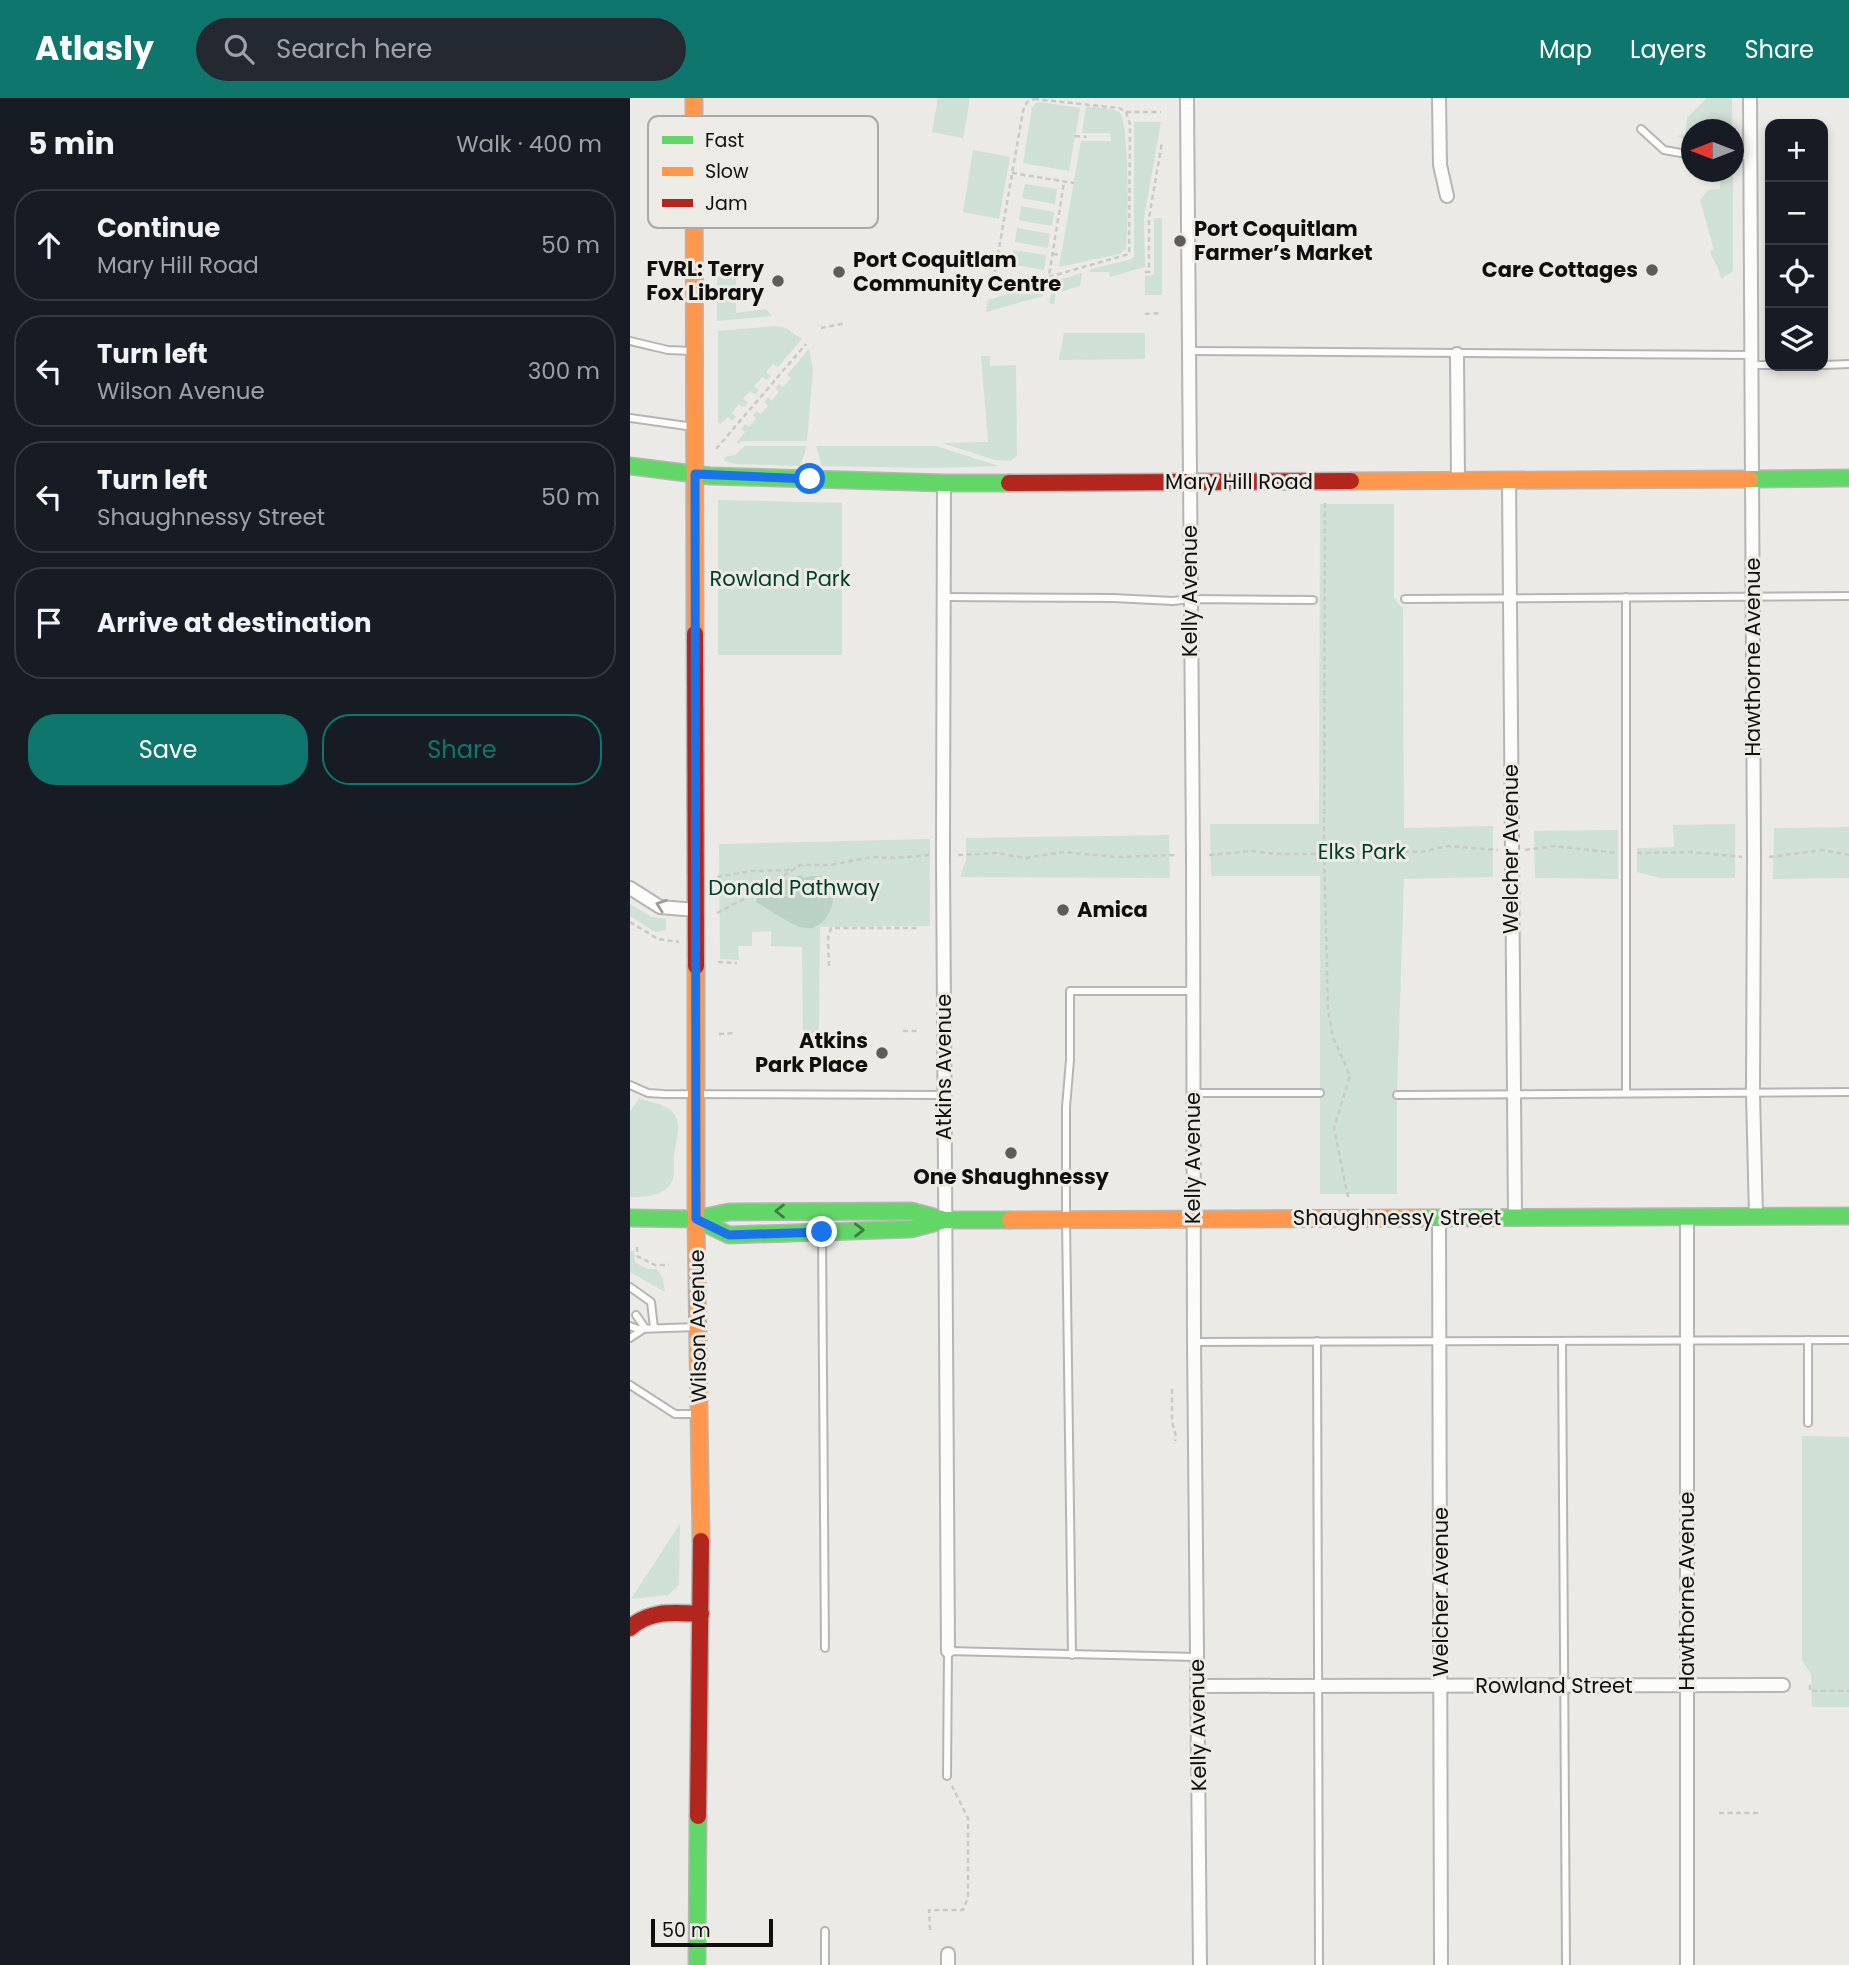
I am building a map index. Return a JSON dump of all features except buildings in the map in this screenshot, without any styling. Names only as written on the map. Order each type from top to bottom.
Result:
[{"type":"street","name":"Wilson Avenue","points":[[694,98],[694,116]]},
{"type":"street","name":"Kelly Avenue","points":[[1186,98],[1200,1965]]},
{"type":"street","points":[[1439,98],[1440,165],[1447,196]]},
{"type":"street","name":"Hawthorne Avenue","points":[[1750,98],[1753,1093],[1756,1217]]},
{"type":"street","name":"Wilson Avenue","points":[[695,228],[696,1219],[701,1614],[697,1965]]},
{"type":"street","points":[[1457,354],[1458,481]]},
{"type":"street","name":"Mary Hill Road","points":[[630,466],[695,474],[944,482],[1849,478]]},
{"type":"street","name":"Welcher Avenue","points":[[1509,480],[1515,1218]]},
{"type":"street","name":"Atkins Avenue","points":[[944,482],[943,855],[948,1651]]},
{"type":"street","points":[[630,888],[660,908],[696,910]]},
{"type":"street","name":"Shaughnessy Street","points":[[630,1218],[696,1219],[729,1212],[911,1211],[945,1220],[1849,1216]]},
{"type":"street","name":"Hawthorne Avenue","points":[[1687,1217],[1688,1965]]},
{"type":"street","name":"Welcher Avenue","points":[[1439,1218],[1441,1965]]},
{"type":"street","name":"Shaughnessy Street","points":[[696,1219],[729,1235],[911,1229],[945,1220]]},
{"type":"street","points":[[630,1628],[642,1617],[652,1614],[701,1614]]},
{"type":"street","name":"Rowland Street","points":[[1198,1686],[1783,1685]]},
{"type":"lane","points":[[1641,129],[1664,150],[1681,154]]},
{"type":"lane","points":[[1744,156],[1750,156]]},
{"type":"lane","points":[[630,341],[668,349],[695,351]]},
{"type":"lane","points":[[1189,352],[1457,354],[1752,360],[1765,364]]},
{"type":"lane","points":[[1828,365],[1849,365]]},
{"type":"lane","points":[[630,418],[695,427]]},
{"type":"lane","points":[[1405,598],[1849,596]]},
{"type":"lane","points":[[944,597],[1173,601],[1313,600]]},
{"type":"lane","points":[[1626,597],[1626,1093]]},
{"type":"lane","points":[[1072,1655],[1066,1220],[1070,991],[1192,991]]},
{"type":"lane","points":[[630,1085],[648,1093],[944,1095]]},
{"type":"lane","points":[[1397,1095],[1849,1092]]},
{"type":"lane","points":[[1193,1093],[1320,1093]]},
{"type":"lane","points":[[822,1232],[825,1648]]},
{"type":"lane","points":[[630,1287],[649,1299],[653,1308],[654,1328]]},
{"type":"lane","points":[[636,1315],[645,1328]]},
{"type":"lane","points":[[630,1326],[698,1327]]},
{"type":"lane","points":[[630,1338],[645,1328]]},
{"type":"lane","points":[[1808,1340],[1808,1423]]},
{"type":"lane","points":[[1194,1342],[1849,1340]]},
{"type":"lane","points":[[1317,1341],[1319,1965]]},
{"type":"lane","points":[[1562,1342],[1566,1965]]},
{"type":"lane","points":[[630,1385],[675,1414],[699,1414]]},
{"type":"lane","points":[[947,1776],[948,1651],[1197,1657]]},
{"type":"lane","points":[[825,1931],[825,1965]]},
{"type":"path","points":[[1126,112],[1130,124],[1129,254],[1048,280],[1003,290],[995,287],[994,276],[1023,111],[1030,100],[1091,104],[1119,108],[1126,112],[1161,112]]},
{"type":"path","points":[[1075,136],[1087,137]]},
{"type":"path","points":[[1145,272],[1149,272],[1149,218],[1162,142]]},
{"type":"path","points":[[1012,173],[1074,183]]},
{"type":"path","points":[[1048,280],[1065,182]]},
{"type":"path","points":[[1053,254],[1061,255]]},
{"type":"path","points":[[1145,314],[1162,313]]},
{"type":"path","points":[[821,328],[846,323]]},
{"type":"path","points":[[716,449],[806,344]]},
{"type":"path","points":[[1325,503],[1324,853],[1328,1020],[1350,1076],[1334,1128],[1348,1197]]},
{"type":"path","points":[[1203,854],[1252,851],[1275,854],[1352,854],[1392,850],[1416,852],[1448,846],[1502,850]]},
{"type":"path","points":[[1518,850],[1555,846],[1619,853]]},
{"type":"path","points":[[1763,857],[1822,850],[1849,855]]},
{"type":"path","points":[[950,855],[998,853],[1025,858],[1064,852],[1116,857],[1186,855]]},
{"type":"path","points":[[1634,853],[1692,852],[1745,857]]},
{"type":"path","points":[[717,913],[803,864],[830,865],[875,857],[934,855]]},
{"type":"path","points":[[717,877],[751,871],[792,870]]},
{"type":"path","points":[[630,922],[658,939],[685,942]]},
{"type":"path","points":[[829,966],[829,930],[919,928]]},
{"type":"path","points":[[718,962],[737,963]]},
{"type":"path","points":[[903,1031],[919,1031]]},
{"type":"path","points":[[719,1034],[736,1033]]},
{"type":"path","points":[[637,1247],[637,1256],[655,1265],[669,1265]]},
{"type":"path","points":[[1172,1389],[1171,1422],[1175,1441]]},
{"type":"path","points":[[1810,1685],[1810,1691],[1849,1691]]},
{"type":"path","points":[[930,1930],[929,1910],[962,1910],[968,1897],[968,1818],[947,1776]]},
{"type":"path","points":[[1719,1813],[1758,1813]]},
{"type":"green space","points":[[938,98],[970,98],[963,138],[932,132]]},
{"type":"green space","points":[[1707,98],[1732,98],[1732,119],[1687,118]]},
{"type":"green space","points":[[1040,102],[1080,108],[1069,171],[1023,163],[1032,108]]},
{"type":"green space","points":[[1086,106],[1116,110],[1123,119],[1127,176],[1126,249],[1119,254],[1059,267],[1081,141],[1111,141],[1110,133],[1082,133]]},
{"type":"green space","points":[[1134,122],[1161,122],[1144,218],[1145,267],[1110,277],[1109,272],[1090,272],[1091,269],[1132,259],[1134,256]]},
{"type":"green space","points":[[973,150],[1010,157],[999,219],[963,212]]},
{"type":"green space","points":[[1720,182],[1733,182],[1733,271],[1721,279],[1710,251],[1714,250],[1700,200],[1708,190],[1720,189]]},
{"type":"green space","points":[[1025,184],[1057,189],[1055,204],[1022,198]]},
{"type":"green space","points":[[1021,206],[1054,212],[1052,226],[1019,220]]},
{"type":"green space","points":[[1154,218],[1162,218],[1162,295],[1145,295],[1145,276],[1154,275]]},
{"type":"green space","points":[[1017,228],[1050,234],[1048,248],[1015,242]]},
{"type":"green space","points":[[1013,250],[1046,255],[1044,270],[1011,264]]},
{"type":"green space","points":[[1082,273],[1080,286],[1056,293],[1054,304],[1049,303],[1054,281]]},
{"type":"green space","points":[[717,276],[736,276],[736,313],[766,309],[772,316],[717,321]]},
{"type":"green space","points":[[1045,283],[1043,296],[986,312],[988,300]]},
{"type":"green space","points":[[775,326],[786,328],[802,339],[778,367],[773,364],[766,372],[771,376],[767,380],[762,377],[754,386],[759,390],[755,394],[750,391],[743,399],[748,403],[743,407],[739,404],[732,413],[736,417],[732,421],[728,417],[720,424],[718,331]]},
{"type":"green space","points":[[1064,333],[1145,333],[1145,359],[1059,360]]},
{"type":"green space","points":[[809,349],[813,369],[807,441],[743,441],[738,444],[745,432],[741,429],[745,424],[749,427],[756,419],[753,415],[756,411],[761,414],[768,406],[764,402],[768,397],[772,401],[779,392],[775,388],[779,384],[783,387],[791,378],[787,375]]},
{"type":"green space","points":[[981,356],[990,356],[990,366],[1016,365],[1017,456],[1010,461],[995,460],[942,443],[988,442]]},
{"type":"green space","points":[[745,446],[806,446],[806,449],[800,466],[736,464],[724,461],[725,457],[735,455]]},
{"type":"green space","points":[[816,446],[936,446],[999,466],[822,466]]},
{"type":"green space","name":"Rowland Park","points":[[718,500],[842,503],[842,655],[718,655]]},
{"type":"green space","name":"Elks Park","points":[[1320,504],[1394,504],[1394,598],[1403,609],[1404,828],[1493,826],[1493,877],[1404,879],[1397,1095],[1397,1194],[1320,1194],[1320,876],[1211,876],[1210,824],[1319,824]]},
{"type":"green space","points":[[1735,824],[1735,878],[1660,878],[1637,872],[1637,848],[1674,847],[1673,825]]},
{"type":"green space","points":[[1849,827],[1849,878],[1773,879],[1774,828]]},
{"type":"green space","points":[[1618,830],[1618,879],[1535,878],[1534,831]]},
{"type":"green space","points":[[1169,835],[1170,878],[960,877],[966,860],[966,838]]},
{"type":"green space","name":"Donald Pathway","points":[[930,839],[930,926],[820,927],[819,1037],[803,1037],[802,947],[771,946],[771,931],[752,932],[752,946],[738,946],[739,960],[720,959],[719,844]]},
{"type":"green space","points":[[801,875],[804,878],[818,876],[828,881],[832,889],[830,911],[815,927],[805,928],[793,924],[756,902],[757,897],[785,880]]},
{"type":"green space","points":[[630,904],[652,917],[666,919],[666,930],[655,932],[630,916]]},
{"type":"green space","points":[[639,1098],[671,1110],[677,1119],[678,1135],[670,1185],[654,1195],[630,1197],[630,1112]]},
{"type":"green space","points":[[630,1251],[634,1251],[635,1262],[647,1269],[657,1269],[663,1279],[665,1292],[630,1272]]},
{"type":"green space","points":[[1802,1436],[1849,1437],[1849,1707],[1812,1707],[1811,1674],[1802,1660]]},
{"type":"green space","points":[[680,1524],[679,1585],[668,1595],[631,1599]]},
{"type":"traffic: fast","points":[[630,466],[710,476],[1009,483]]},
{"type":"traffic: fast","points":[[1750,479],[1849,478]]},
{"type":"traffic: fast","points":[[630,1218],[696,1219],[729,1212],[911,1211],[945,1220]]},
{"type":"traffic: fast","points":[[1419,1218],[1849,1216]]},
{"type":"traffic: fast","points":[[696,1219],[729,1235],[911,1229],[945,1220],[1010,1220]]},
{"type":"traffic: fast","points":[[697,1965],[698,1816]]},
{"type":"traffic: slow","points":[[694,98],[694,116]]},
{"type":"traffic: slow","points":[[694,228],[695,634]]},
{"type":"traffic: slow","points":[[1351,481],[1750,479]]},
{"type":"traffic: slow","points":[[696,966],[696,1219],[701,1541]]},
{"type":"traffic: slow","points":[[1010,1220],[1419,1218]]},
{"type":"traffic: jam","points":[[1009,483],[1351,481]]},
{"type":"traffic: jam","points":[[695,634],[696,966]]},
{"type":"traffic: jam","points":[[698,1816],[701,1541]]},
{"type":"traffic: jam","points":[[630,1628],[655,1615],[701,1614]]},
{"type":"place","name":"Port Coquitlam Farmer’s Market","points":[[1180,241]]},
{"type":"place","name":"Care Cottages","points":[[1652,270]]},
{"type":"place","name":"Port Coquitlam Community Centre","points":[[839,272]]},
{"type":"place","name":"FVRL: Terry Fox Library","points":[[778,281]]},
{"type":"place","name":"Amica","points":[[1063,910]]},
{"type":"place","name":"Atkins Park Place","points":[[882,1053]]},
{"type":"place","name":"One Shaughnessy","points":[[1011,1153]]},
{"type":"route","points":[[810,479],[695,474],[696,1219],[729,1235],[822,1232]]}]
